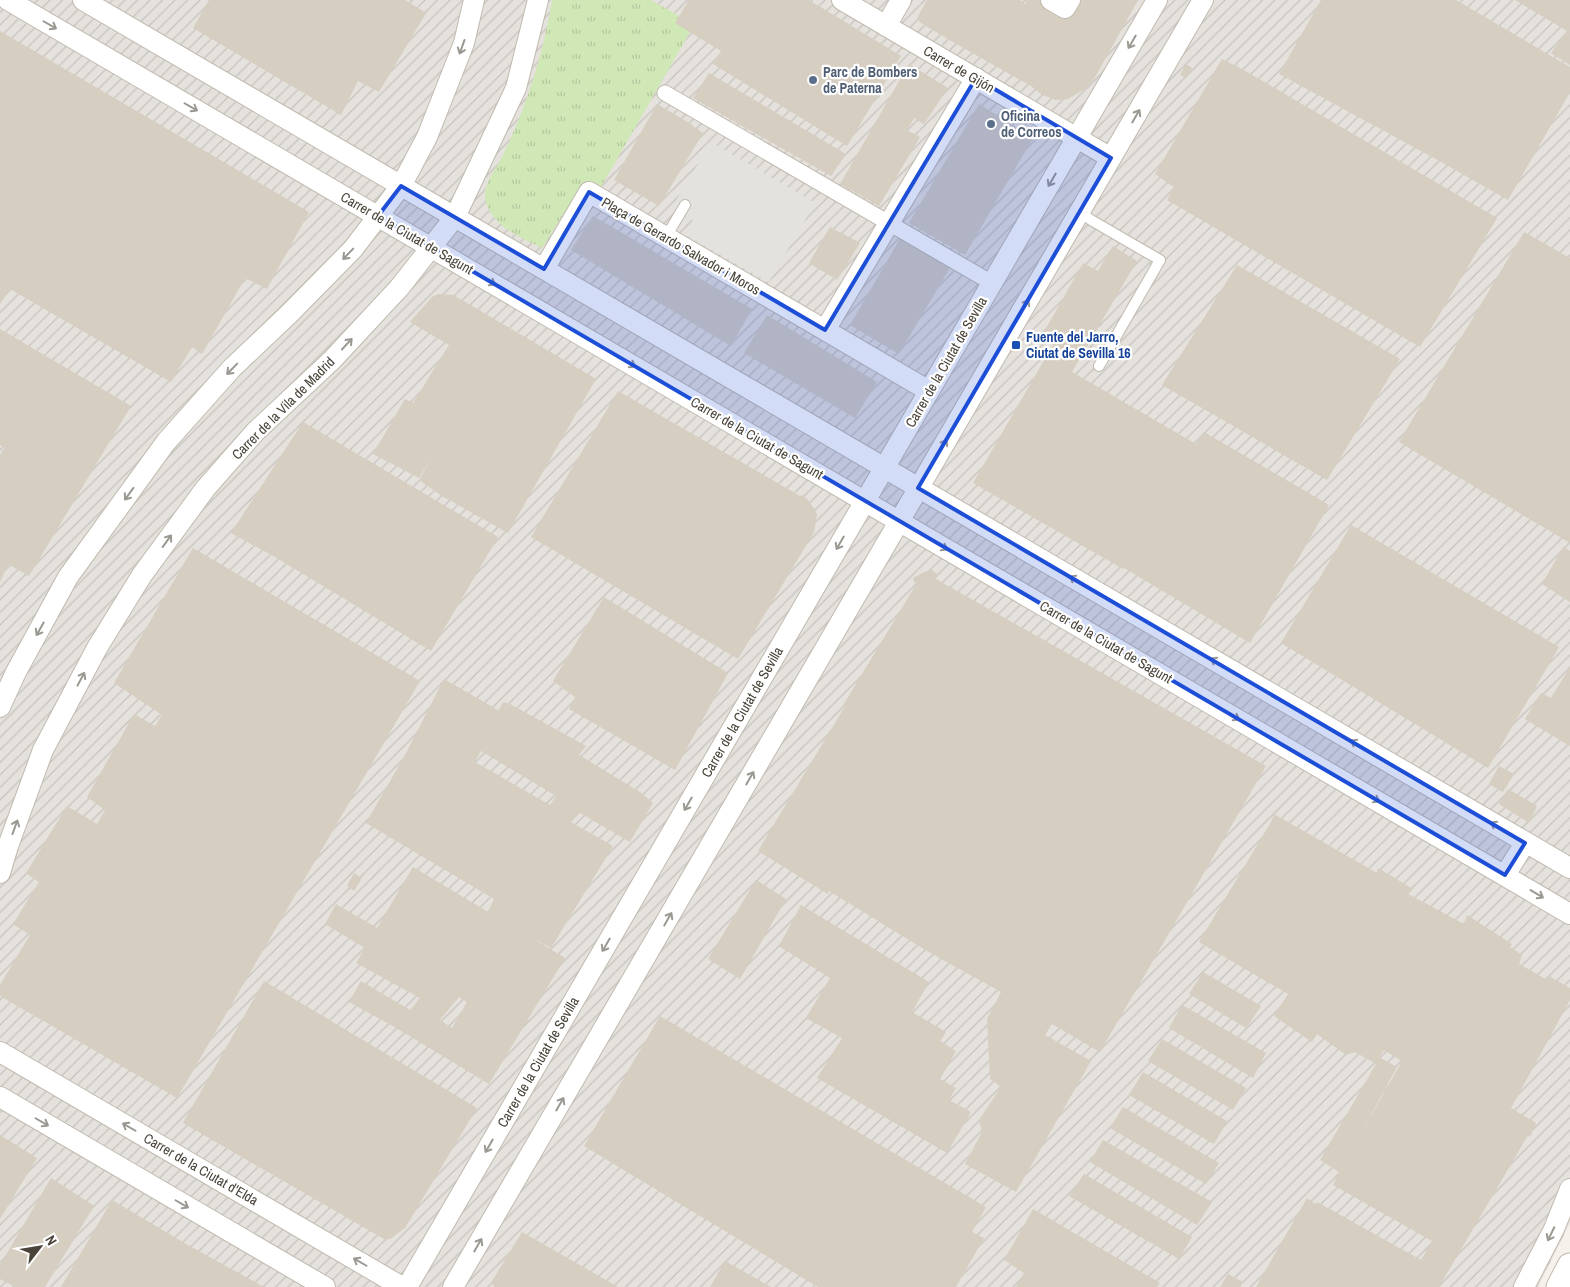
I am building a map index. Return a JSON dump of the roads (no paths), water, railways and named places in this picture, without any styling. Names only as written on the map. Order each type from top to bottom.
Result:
[{"type":"street","name":"Carrer de la Ciutat de Sagunt","points":[[8,0],[1570,914]]},
{"type":"street","points":[[83,0],[1570,868]]},
{"type":"street","points":[[0,707],[16,672],[68,577],[166,442],[232,368],[353,249],[400,186],[427,137],[464,42],[474,0]]},
{"type":"street","name":"Carrer de la Vila de Madrid","points":[[0,873],[43,750],[97,648],[142,575],[204,489],[255,432],[332,360],[399,288],[455,218],[516,88],[538,0]]},
{"type":"street","name":"Carrer de Gijón","points":[[842,0],[1076,138]]},
{"type":"street","points":[[886,26],[901,0]]},
{"type":"street","points":[[1051,0],[1065,8],[1070,0]]},
{"type":"street","name":"Carrer de la Ciutat de Sevilla","points":[[407,1287],[1157,0]]},
{"type":"street","points":[[453,1287],[1203,0]]},
{"type":"street","points":[[825,330],[976,78]]},
{"type":"street","points":[[664,92],[992,283]]},
{"type":"street","points":[[1076,138],[1111,158]]},
{"type":"street","name":"Plaça de Gerardo Salvador i Moros","points":[[544,269],[589,192],[929,391]]},
{"type":"street","points":[[1505,875],[1525,843]]},
{"type":"street","name":"Carrer de la Ciutat d'Elda","points":[[0,1052],[402,1287]]},
{"type":"street","points":[[0,1097],[325,1287]]},
{"type":"street","points":[[1524,1287],[1554,1229],[1570,1189]]},
{"type":"street","points":[[1559,1287],[1570,1266]]},
{"type":"lane","points":[[666,237],[685,205]]},
{"type":"lane","points":[[1080,212],[1160,260],[1099,366]]},
{"type":"place","name":"Parc de Bombers de Paterna","points":[[813,80]]},
{"type":"place","name":"Oficina de Correos","points":[[991,124]]},
{"type":"place","name":"Fuente del Jarro, Ciutat de Sevilla 16","points":[[1016,345]]}]
